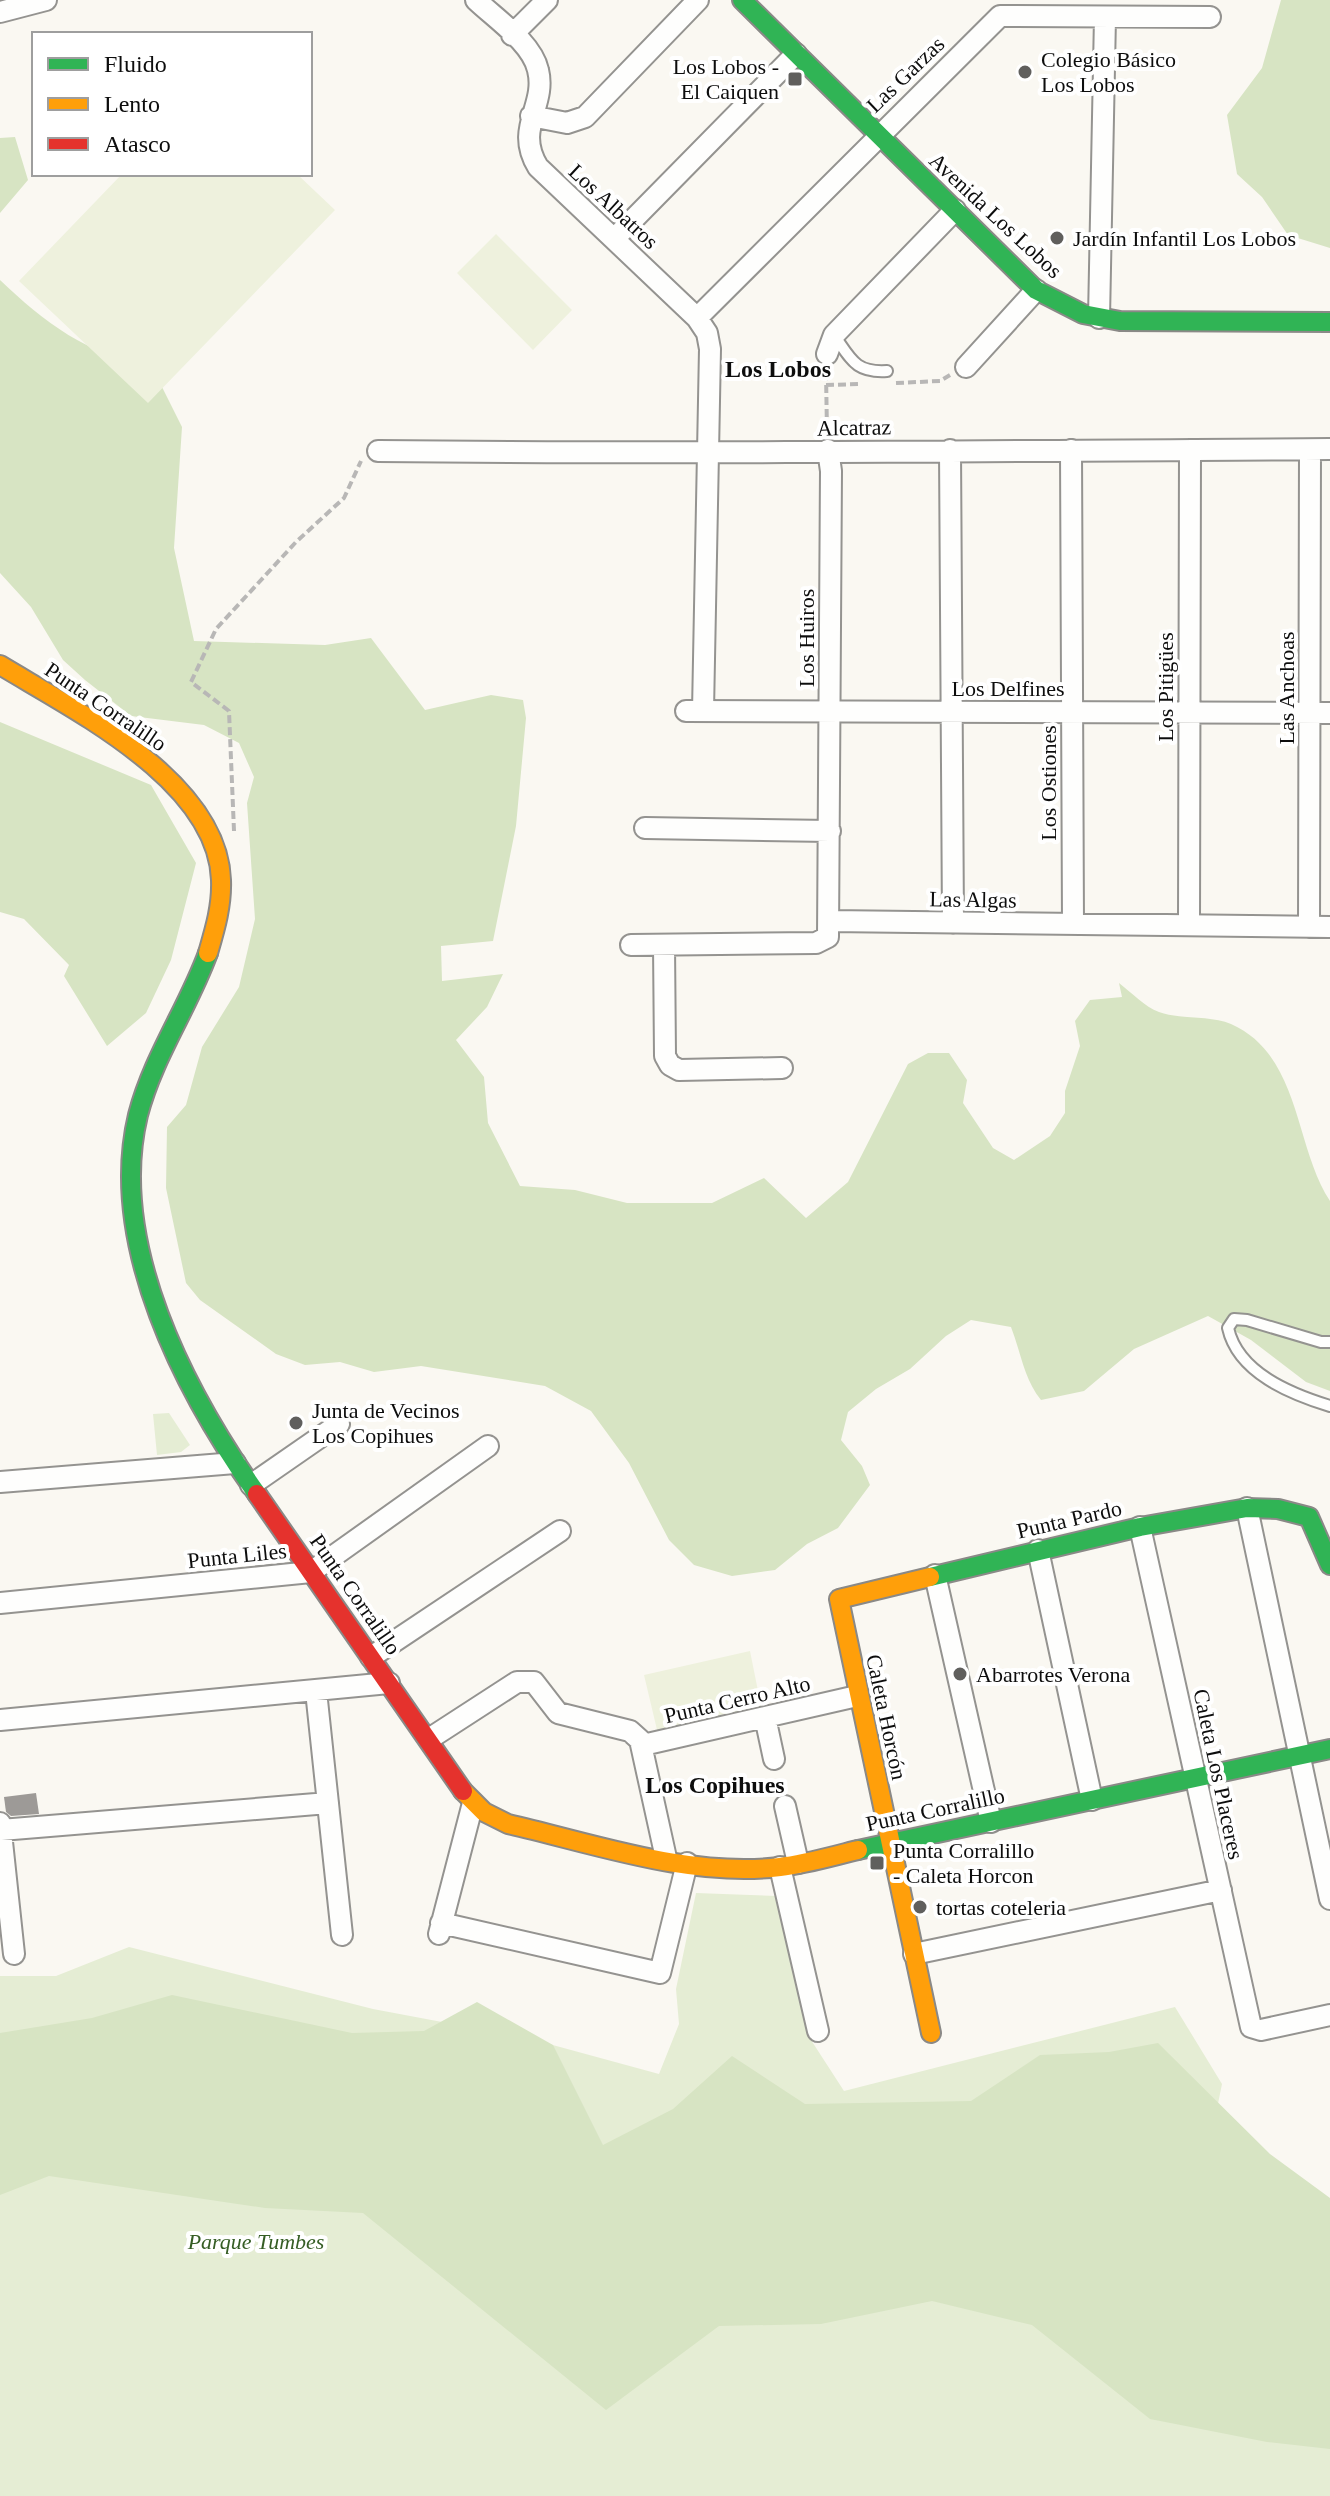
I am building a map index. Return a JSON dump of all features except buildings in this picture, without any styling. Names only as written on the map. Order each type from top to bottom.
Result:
[{"type":"street","points":[[0,12],[46,0]]},
{"type":"street","name":"Los Albatros","points":[[476,0],[534,59],[539,81],[528,138],[538,167],[697,318],[707,333],[710,349],[709,454],[694,711]]},
{"type":"street","points":[[512,35],[547,0]]},
{"type":"street","points":[[531,116],[567,123],[585,117],[698,0]]},
{"type":"street","name":"Avenida Los Lobos","points":[[742,0],[1036,290],[1071,309],[1099,318],[1141,322],[1330,322]]},
{"type":"street","name":"Las Garzas","points":[[697,318],[877,135],[1000,16],[1210,17]]},
{"type":"street","points":[[1099,318],[1105,17]]},
{"type":"street","points":[[614,239],[796,54]]},
{"type":"street","points":[[831,344],[955,210]]},
{"type":"street","points":[[966,367],[1036,290]]},
{"type":"street","name":"Alcatraz","points":[[378,451],[709,454],[828,450],[1320,450]]},
{"type":"street","name":"Los Huiros","points":[[828,450],[831,471],[830,921]]},
{"type":"street","points":[[950,450],[953,923]]},
{"type":"street","name":"Los Ostiones","points":[[1071,450],[1073,924]]},
{"type":"street","name":"Los Pitigües","points":[[1189,925],[1190,450]]},
{"type":"street","name":"Las Anchoas","points":[[1320,450],[1320,927]]},
{"type":"street","name":"Punta Corralillo","points":[[0,665],[152,765],[195,811],[215,853],[220,891],[213,944],[197,984],[150,1072],[137,1119],[132,1172],[136,1218],[160,1321],[188,1386],[235,1463],[473,1803],[508,1824],[687,1863],[726,1868],[789,1865],[1330,1749]]},
{"type":"street","name":"Los Delfines","points":[[694,711],[1320,713]]},
{"type":"street","points":[[645,828],[830,831]]},
{"type":"street","points":[[631,945],[816,943],[828,937],[830,921]]},
{"type":"street","name":"Las Algas","points":[[830,921],[1320,927]]},
{"type":"street","points":[[664,945],[665,1056],[670,1065],[679,1070],[782,1068]]},
{"type":"street","points":[[251,1485],[339,1424]]},
{"type":"street","name":"Punta Liles","points":[[0,1603],[311,1572],[488,1446]]},
{"type":"street","points":[[0,1482],[235,1463]]},
{"type":"street","points":[[1247,1508],[1330,1899]]},
{"type":"street","name":"Punta Pardo","points":[[839,1599],[1140,1527],[1247,1508],[1278,1509],[1312,1520],[1320,1548],[1330,1565]]},
{"type":"street","name":"Caleta Los Placeres","points":[[1140,1527],[1254,2029],[1330,2015]]},
{"type":"street","points":[[371,1657],[560,1531]]},
{"type":"street","points":[[1038,1550],[1092,1800]]},
{"type":"street","points":[[935,1575],[991,1822]]},
{"type":"street","name":"Caleta Horcón","points":[[839,1599],[857,1696],[931,2033]]},
{"type":"street","name":"Punta Cerro Alto","points":[[429,1739],[523,1679],[534,1682],[558,1713],[630,1731],[643,1745],[857,1696]]},
{"type":"street","points":[[0,1720],[389,1683]]},
{"type":"street","points":[[316,1691],[342,1935]]},
{"type":"street","points":[[765,1717],[774,1759]]},
{"type":"street","points":[[643,1745],[666,1858]]},
{"type":"street","points":[[1,1830],[328,1803]]},
{"type":"street","points":[[473,1803],[440,1929],[660,1973],[687,1863]]},
{"type":"street","points":[[785,1806],[789,1865],[818,2031]]},
{"type":"street","points":[[0,1823],[14,1954]]},
{"type":"street","points":[[914,1954],[1221,1890]]},
{"type":"lane","points":[[831,344],[865,371],[887,371]]},
{"type":"lane","points":[[1330,1342],[1247,1320],[1234,1319],[1228,1328],[1231,1343],[1243,1358],[1285,1392],[1330,1406]]},
{"type":"path","points":[[828,450],[831,344]]},
{"type":"path","points":[[235,842],[229,711],[191,682],[216,629],[296,542],[344,498],[357,463],[378,451]]},
{"type":"green space","points":[[1281,0],[1330,0],[1330,248],[1288,235],[1262,197],[1237,174],[1227,115],[1262,68]]},
{"type":"green space","points":[[15,137],[28,180],[0,213],[0,138]]},
{"type":"green space","points":[[120,176],[299,176],[335,210],[148,403],[19,281]]},
{"type":"green space","points":[[496,234],[572,310],[533,350],[457,273]]},
{"type":"green space","points":[[0,280],[33,310],[68,335],[107,354],[151,365],[182,427],[174,548],[194,641],[325,645],[371,638],[425,710],[491,695],[523,700],[526,718],[516,826],[493,941],[441,946],[442,981],[503,974],[487,1007],[456,1040],[484,1077],[488,1123],[520,1186],[575,1190],[627,1203],[712,1203],[764,1178],[806,1218],[848,1182],[908,1064],[928,1053],[949,1053],[967,1080],[963,1103],[993,1148],[1014,1160],[1050,1136],[1065,1113],[1065,1091],[1080,1046],[1075,1021],[1090,1000],[1122,997],[1119,983],[1159,1012],[1231,1024],[1254,1038],[1271,1057],[1284,1079],[1318,1179],[1330,1201],[1330,1391],[1306,1382],[1251,1340],[1208,1316],[1134,1349],[1084,1391],[1041,1400],[1027,1375],[1011,1327],[971,1320],[946,1336],[910,1369],[876,1389],[848,1412],[841,1440],[862,1466],[870,1485],[838,1528],[807,1544],[775,1570],[732,1576],[694,1565],[669,1540],[629,1463],[591,1411],[545,1386],[421,1366],[374,1372],[340,1362],[305,1365],[276,1354],[200,1300],[186,1283],[166,1188],[167,1127],[186,1105],[202,1047],[239,987],[255,919],[247,803],[254,777],[239,743],[204,725],[131,716],[85,680],[63,660],[31,607],[0,573]]},
{"type":"green space","points":[[0,722],[151,785],[196,863],[171,960],[146,1013],[107,1046],[64,976],[69,965],[24,919],[0,912]]},
{"type":"green space","points":[[169,1413],[190,1445],[181,1452],[157,1455],[153,1414]]},
{"type":"green space","points":[[750,1651],[762,1711],[658,1734],[644,1675]]},
{"type":"green space","name":"Parque Tumbes","points":[[696,1893],[777,1896],[811,2040],[844,2091],[1175,2007],[1222,2084],[1206,2162],[1330,2251],[1330,2496],[0,2496],[0,1976],[56,1976],[129,1947],[373,2009],[527,2038],[659,2074],[679,2024],[676,1989]]},
{"type":"green space","points":[[172,1995],[352,2033],[424,2031],[477,2002],[553,2045],[603,2145],[673,2109],[732,2056],[805,2104],[971,2101],[1040,2055],[1109,2052],[1158,2043],[1270,2154],[1330,2198],[1330,2449],[1267,2442],[1150,2419],[1032,2325],[932,2301],[821,2324],[719,2326],[606,2410],[363,2213],[265,2208],[49,2176],[0,2195],[0,2033],[92,2018]]},
{"type":"traffic: fast","points":[[742,0],[1036,290],[1083,314],[1120,321],[1330,322]]},
{"type":"traffic: fast","points":[[208,953],[144,1094],[131,1164],[133,1214],[143,1265],[159,1315],[180,1363],[204,1410],[257,1494]]},
{"type":"traffic: fast","points":[[930,1577],[1140,1527],[1247,1508],[1278,1509],[1309,1517],[1330,1565]]},
{"type":"traffic: fast","points":[[858,1850],[1330,1749]]},
{"type":"traffic: slow","points":[[0,665],[137,752],[169,780],[196,811],[214,844],[221,880],[219,908],[208,953]]},
{"type":"traffic: slow","points":[[930,1577],[839,1599],[931,2033]]},
{"type":"traffic: slow","points":[[463,1791],[484,1812],[508,1824],[677,1864],[746,1869],[780,1867],[858,1850]]},
{"type":"traffic: jam","points":[[257,1494],[463,1791]]},
{"type":"place","name":"Colegio Básico Los Lobos","points":[[1025,72]]},
{"type":"place","name":"Los Lobos - El Caiquen","points":[[795,79]]},
{"type":"place","name":"Jardín Infantil Los Lobos","points":[[1057,238]]},
{"type":"place","name":"Junta de Vecinos Los Copihues","points":[[296,1423]]},
{"type":"place","name":"Abarrotes Verona","points":[[960,1674]]},
{"type":"place","name":"Punta Corralillo - Caleta Horcon","points":[[877,1863]]},
{"type":"place","name":"tortas coteleria","points":[[920,1907]]},
{"type":"district","name":"Los Lobos","points":[[778,369]]},
{"type":"district","name":"Los Copihues","points":[[715,1785]]}]
